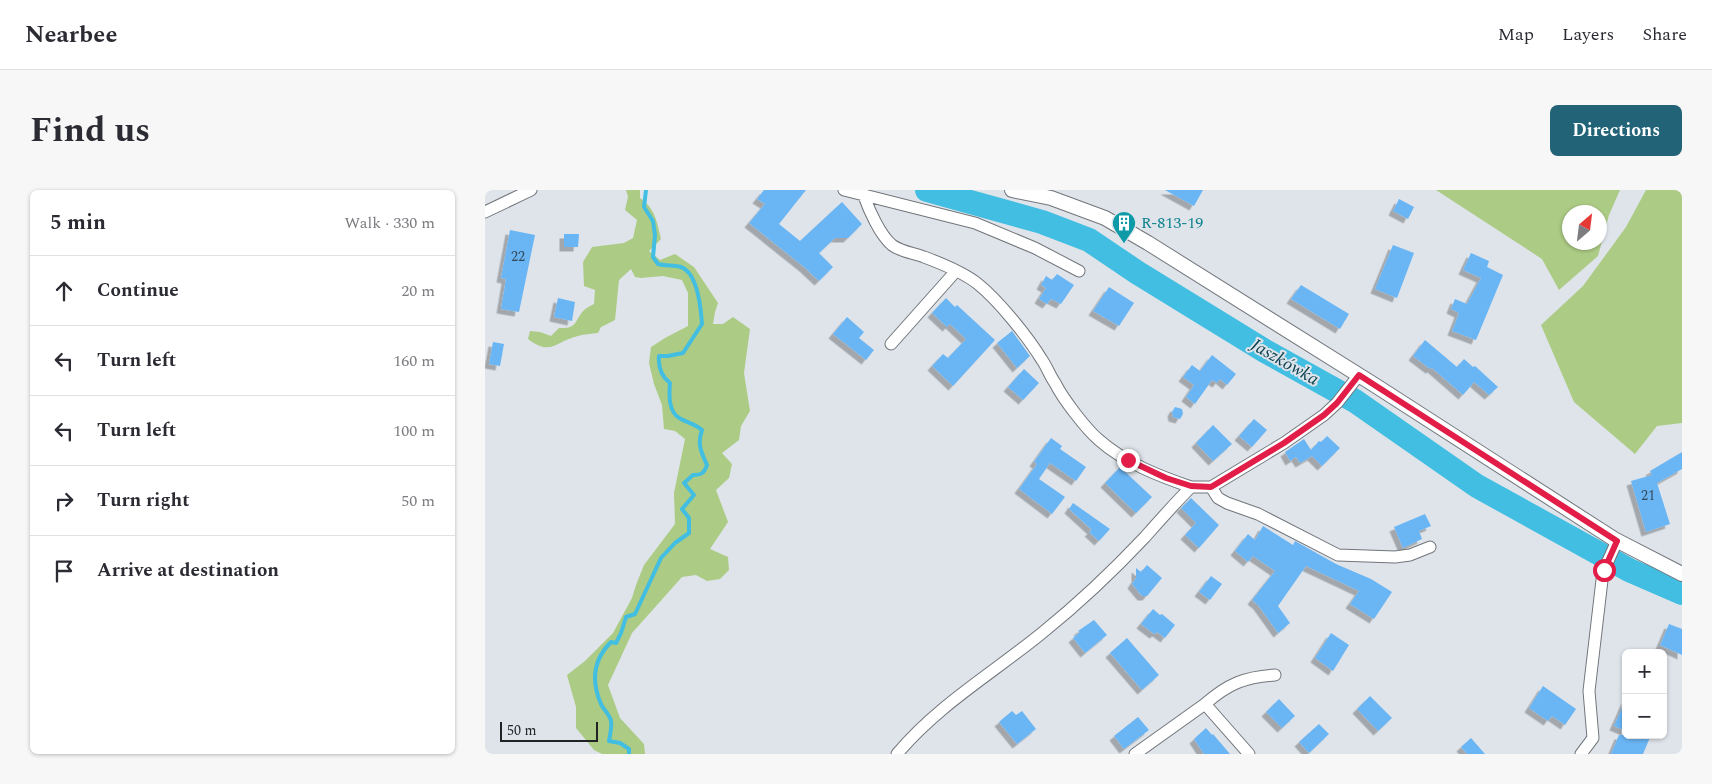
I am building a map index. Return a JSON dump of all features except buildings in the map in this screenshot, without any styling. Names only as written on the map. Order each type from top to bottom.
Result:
[{"type":"street","points":[[485,212],[531,190]]},
{"type":"street","points":[[844,190],[975,224],[1017,240],[1079,271]]},
{"type":"street","points":[[1012,190],[1051,198],[1105,218],[1359,375],[1616,545],[1682,574]]},
{"type":"street","points":[[864,196],[871,215],[892,244],[904,251],[922,256],[956,271],[977,283],[991,296],[1029,341],[1043,360],[1056,385],[1099,440],[1128,460],[1166,478],[1191,486],[1211,487],[1284,443],[1324,415],[1337,403],[1359,375]]},
{"type":"street","points":[[891,344],[956,271]]},
{"type":"street","points":[[897,754],[912,736],[937,713],[1042,633],[1068,610],[1144,538],[1191,486]]},
{"type":"street","points":[[1211,487],[1218,498],[1227,503],[1258,514],[1338,555],[1395,557],[1410,555],[1430,547]]},
{"type":"street","points":[[1581,754],[1593,738],[1589,691],[1604,570],[1616,545]]},
{"type":"street","points":[[1135,754],[1205,704],[1218,692],[1244,679],[1275,676]]},
{"type":"street","points":[[1205,704],[1249,754]]},
{"type":"green space","points":[[626,190],[640,190],[640,198],[649,206],[655,216],[661,239],[649,251],[660,260],[675,254],[694,267],[718,303],[713,324],[723,324],[733,317],[750,329],[744,373],[750,411],[741,426],[739,440],[722,453],[732,464],[729,478],[716,490],[728,522],[710,549],[728,557],[729,570],[720,579],[707,581],[696,575],[682,577],[632,633],[608,685],[620,718],[644,744],[645,754],[602,754],[594,750],[576,728],[576,707],[567,675],[585,661],[613,633],[632,598],[644,565],[675,524],[674,493],[685,439],[675,431],[664,429],[662,405],[649,363],[651,347],[688,326],[688,293],[682,280],[663,276],[635,277],[631,269],[619,280],[615,320],[601,327],[598,333],[580,335],[548,347],[543,347],[528,339],[530,331],[551,336],[559,328],[572,326],[583,311],[594,304],[595,290],[584,286],[583,262],[592,247],[624,243],[633,238],[637,220],[625,210],[628,197]]},
{"type":"green space","points":[[1436,190],[1620,190],[1607,222],[1607,205],[1562,205],[1562,250],[1600,250],[1598,256],[1559,290],[1542,259]]},
{"type":"green space","points":[[1646,190],[1682,190],[1682,423],[1657,426],[1635,454],[1574,402],[1541,325],[1583,286],[1626,227]]},
{"type":"waterway","points":[[629,754],[629,749],[620,743],[609,741],[611,721],[601,704],[596,687],[595,671],[597,663],[611,642],[616,643],[626,617],[635,614],[661,558],[675,543],[689,533],[689,518],[682,509],[694,495],[684,483],[693,475],[702,473],[707,465],[700,448],[702,430],[674,413],[670,403],[670,383],[662,374],[659,360],[659,356],[683,353],[702,324],[698,292],[687,271],[679,266],[658,264],[653,257],[655,235],[653,221],[644,207],[646,190]]},
{"type":"waterway","name":"Jaszkówka","points":[[927,190],[1042,222],[1089,240],[1138,273],[1265,351],[1355,401],[1477,486],[1629,570],[1682,593]]},
{"type":"place","name":"R-813-19","points":[[1124,244]]},
{"type":"route","points":[[1128,460],[1166,478],[1191,486],[1211,487],[1284,443],[1324,415],[1337,403],[1359,375],[1617,541],[1604,570]]}]
